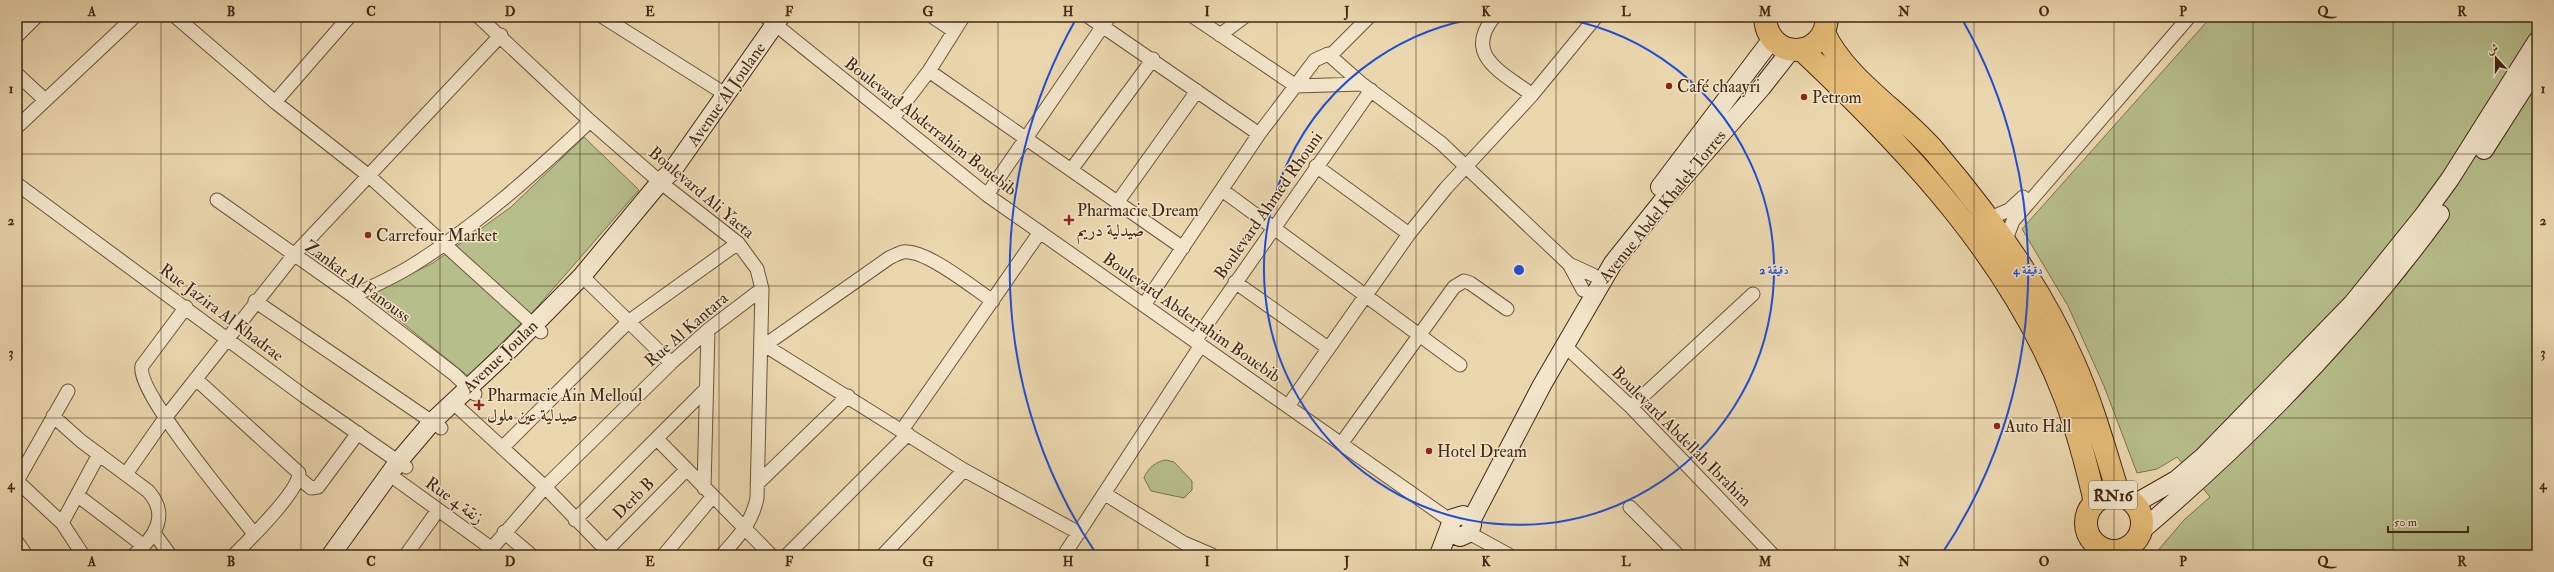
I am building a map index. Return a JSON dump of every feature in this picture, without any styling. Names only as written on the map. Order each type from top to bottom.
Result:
[{"type":"highway","points":[[1764,17],[1768,33],[1772,40]]},
{"type":"highway","name":"RN16","points":[[1826,25],[1839,60],[1934,151],[1988,219],[2008,247],[2049,313],[2074,363],[2127,499],[2142,522],[2138,542],[2123,550],[2106,553],[2090,539],[2086,530],[2085,519],[2088,510],[2095,502],[2106,496],[2127,499]]},
{"type":"highway","name":"RN16","points":[[1796,50],[1818,41],[1826,25]]},
{"type":"highway","name":"RN16","points":[[1772,40],[1781,46],[1796,50],[1919,167],[1948,200],[1987,255],[2028,323],[2060,387],[2085,460],[2095,502]]},
{"type":"street","points":[[17,36],[36,17]]},
{"type":"street","points":[[17,127],[134,17]]},
{"type":"street","points":[[176,17],[276,102],[369,176],[537,328]]},
{"type":"street","points":[[276,102],[349,17]]},
{"type":"street","name":"Boulevard Ali Yaeta","points":[[479,17],[501,35],[590,121],[667,180],[738,243],[757,269],[762,289],[763,344],[757,484],[754,511],[745,529],[722,555]]},
{"type":"street","points":[[603,17],[725,94]]},
{"type":"street","points":[[933,17],[954,31]]},
{"type":"street","points":[[893,118],[929,71],[963,17]]},
{"type":"street","points":[[1089,17],[1106,22],[1152,59],[1259,134]]},
{"type":"street","points":[[1194,17],[1296,86],[1367,87]]},
{"type":"street","points":[[1220,35],[1244,17]]},
{"type":"street","points":[[1331,55],[1369,17]]},
{"type":"street","points":[[1494,17],[1482,38],[1483,53],[1488,62],[1532,95]]},
{"type":"street","points":[[1288,406],[1409,234],[1466,167],[1532,95],[1596,17]]},
{"type":"street","points":[[1988,219],[2002,214],[2020,200],[2179,17]]},
{"type":"street","points":[[2008,247],[2008,234],[2013,220],[2189,17]]},
{"type":"street","name":"Avenue Al Joulane","points":[[667,180],[774,19]]},
{"type":"street","name":"Boulevard Abderrahim Bouebib","points":[[774,19],[987,195],[1341,444],[1461,526],[1509,555]]},
{"type":"street","points":[[987,195],[1106,22]]},
{"type":"street","points":[[126,474],[165,418],[197,380],[256,301],[293,256],[501,35]]},
{"type":"street","name":"Avenue Abdel Khalek Torres","points":[[1451,555],[1461,526],[1588,282],[1772,40]]},
{"type":"street","points":[[2127,499],[2176,480],[2204,456],[2353,303],[2423,216],[2450,179],[2537,41]]},
{"type":"street","name":"Avenue Abdel Khalek Torres","points":[[1439,555],[1461,526],[1564,345],[1602,280],[1621,252],[1796,50]]},
{"type":"street","points":[[1144,305],[1259,134],[1310,66],[1321,55],[1331,55],[1367,87],[1421,126],[1588,282]]},
{"type":"street","points":[[1071,170],[1152,59]]},
{"type":"street","points":[[2138,542],[2221,461],[2374,300],[2443,210],[2537,67]]},
{"type":"street","points":[[929,71],[1183,248]]},
{"type":"street","points":[[17,74],[45,100]]},
{"type":"street","name":"Boulevard Ahmed Rhouni","points":[[1064,555],[1105,494],[1235,282],[1316,166],[1367,87]]},
{"type":"street","points":[[1117,203],[1197,90]]},
{"type":"street","points":[[353,296],[412,265],[444,244],[535,173],[590,121]]},
{"type":"street","points":[[1316,166],[1409,234]]},
{"type":"street","name":"Avenue Joulan","points":[[331,555],[436,425],[586,281],[667,180]]},
{"type":"street","name":"Rue Jazira Al Khadrae","points":[[17,184],[358,433],[400,470]]},
{"type":"street","points":[[1222,190],[1364,296],[1460,365]]},
{"type":"street","name":"Zankat Al Fanouss","points":[[217,200],[293,256],[353,296],[454,374],[471,391]]},
{"type":"street","points":[[787,555],[905,432],[1040,232]]},
{"type":"street","points":[[503,448],[628,322],[738,243]]},
{"type":"street","points":[[993,301],[930,259],[915,253],[903,252],[889,258],[763,344],[964,470],[1079,533]]},
{"type":"street","points":[[586,281],[628,322],[659,349],[671,363]]},
{"type":"street","points":[[1235,282],[1328,348]]},
{"type":"street","points":[[1341,444],[1418,335],[1459,283],[1470,283],[1507,309]]},
{"type":"street","name":"Rue Al Kantara","points":[[488,552],[504,532],[545,488],[671,363],[708,330],[762,289]]},
{"type":"street","points":[[1631,407],[1753,294]]},
{"type":"street","points":[[256,301],[436,425]]},
{"type":"street","points":[[186,307],[142,366],[141,371],[165,418],[254,534]]},
{"type":"street","points":[[664,555],[708,492],[706,390],[708,330]]},
{"type":"street","name":"Boulevard Abdellah Ibrahim","points":[[1564,345],[1631,407],[1773,555]]},
{"type":"street","points":[[197,380],[298,470],[299,478],[288,496],[234,555]]},
{"type":"street","points":[[575,520],[658,440],[706,390]]},
{"type":"street","points":[[68,391],[17,481],[62,523],[83,555]]},
{"type":"street","name":"Avenue Joulan","points":[[436,425],[460,409],[471,391]]},
{"type":"street","points":[[757,484],[848,396]]},
{"type":"street","points":[[460,409],[545,488],[608,553]]},
{"type":"street","points":[[53,416],[99,454],[148,491],[157,503],[159,521],[154,533],[139,551],[77,495]]},
{"type":"street","points":[[299,478],[311,488],[318,487],[358,433]]},
{"type":"street","points":[[658,440],[771,555]]},
{"type":"street","points":[[62,523],[99,454]]},
{"type":"street","name":"Avenue Joulan","points":[[342,555],[400,470]]},
{"type":"street","name":"Rue 4 زنقة","points":[[400,470],[438,510],[488,552]]},
{"type":"street","name":"Derb B","points":[[608,553],[686,470]]},
{"type":"street","points":[[883,555],[964,470]]},
{"type":"street","points":[[1105,494],[1184,543],[1212,555]]},
{"type":"street","points":[[1630,507],[1678,555]]},
{"type":"street","points":[[406,555],[438,510]]},
{"type":"street","points":[[504,532],[531,555]]},
{"type":"street","points":[[154,533],[170,555]]},
{"type":"street","points":[[17,542],[26,555]]},
{"type":"green space","points":[[2211,17],[2537,17],[2537,555],[2154,555],[2184,520],[2210,497],[2177,457],[2157,469],[2137,473],[2104,386],[2068,306],[2022,229]]},
{"type":"green space","points":[[584,137],[639,190],[532,313],[468,376],[368,295],[433,263],[511,207]]},
{"type":"green space","points":[[1166,460],[1174,462],[1192,481],[1192,490],[1184,498],[1151,491],[1144,478],[1152,466]]},
{"type":"place","name":"Café chaayri","points":[[1669,86]]},
{"type":"place","name":"Petrom","points":[[1804,97]]},
{"type":"place","name":"Pharmacie Dream صيدلية دريم","points":[[1069,220]]},
{"type":"place","name":"Carrefour Market","points":[[368,235]]},
{"type":"place","name":"Pharmacie Ain Melloul صيدلية عين ملول","points":[[479,405]]},
{"type":"place","name":"Auto Hall","points":[[1997,426]]},
{"type":"place","name":"Hotel Dream","points":[[1429,451]]}]
